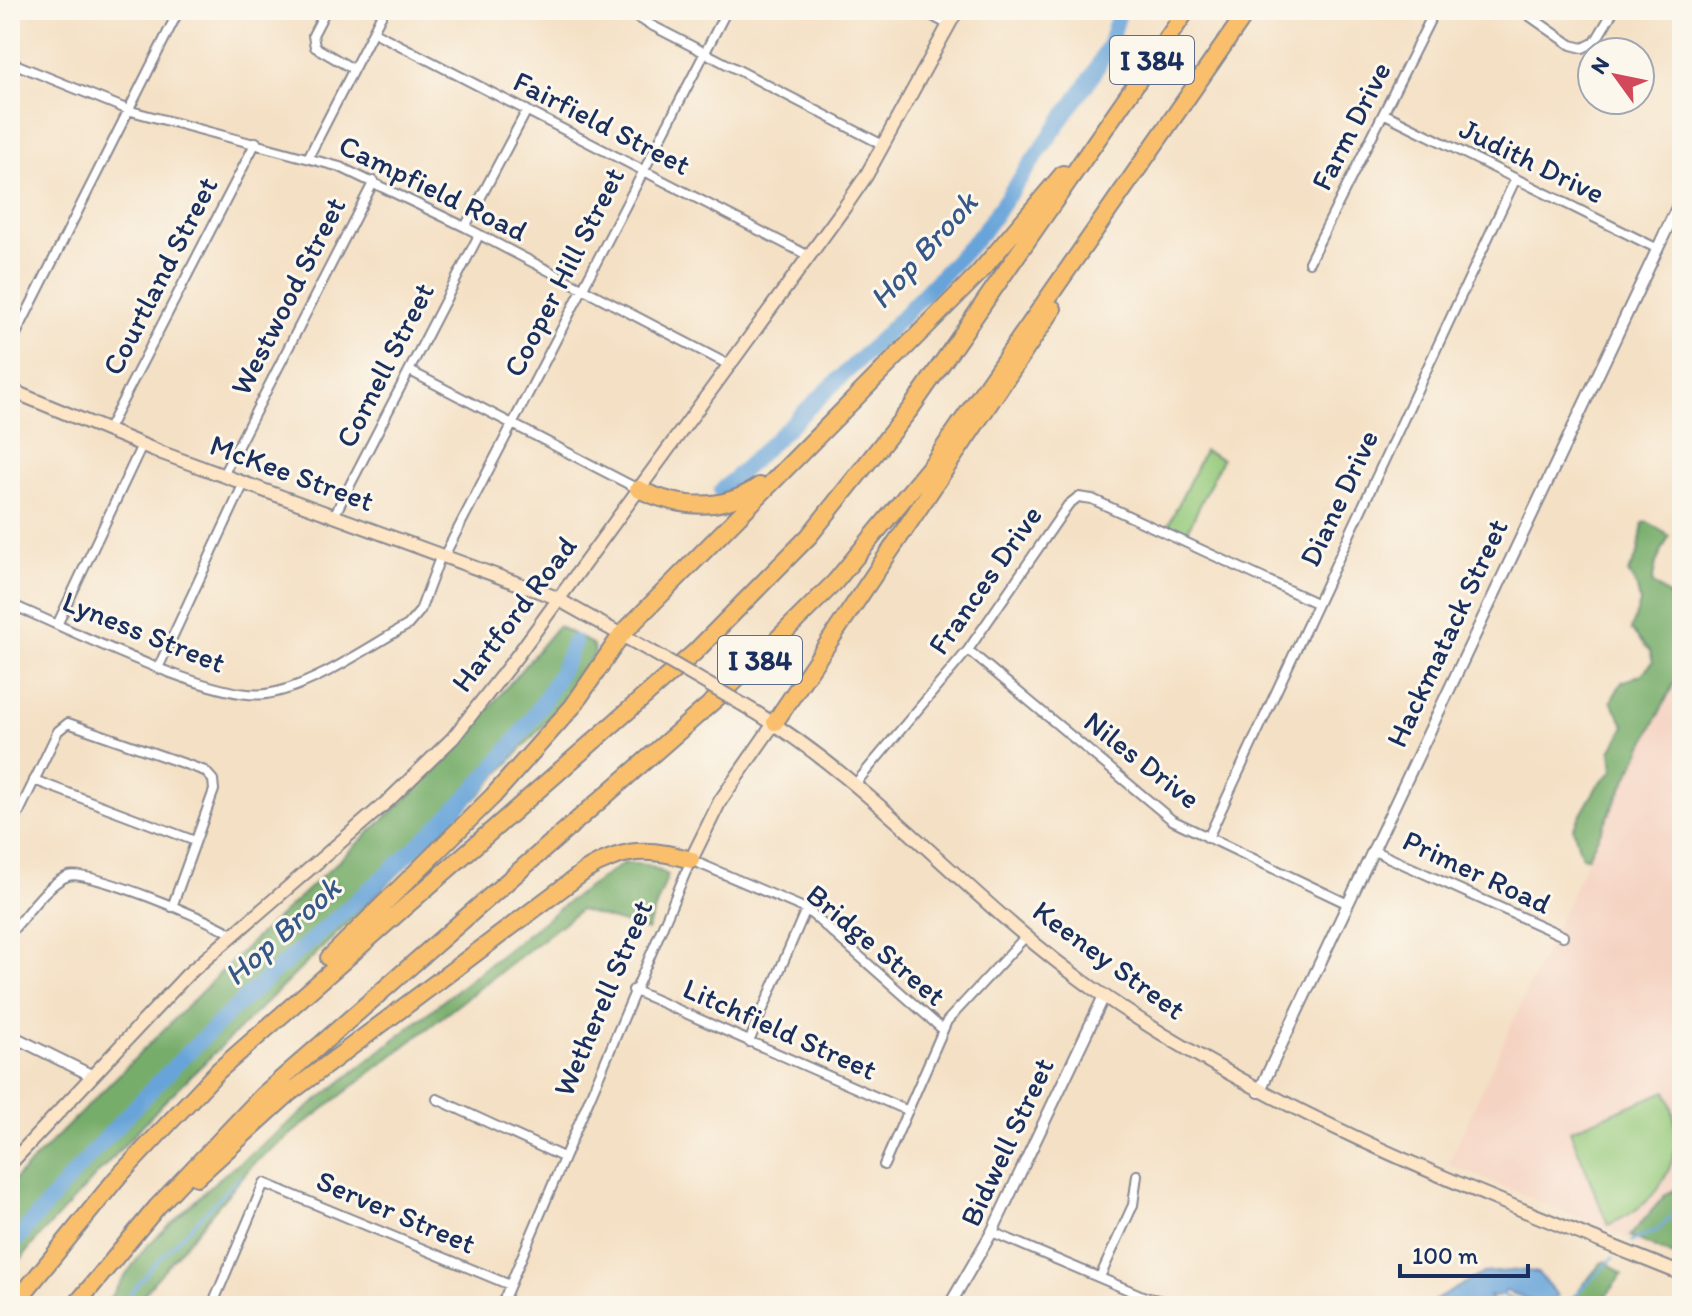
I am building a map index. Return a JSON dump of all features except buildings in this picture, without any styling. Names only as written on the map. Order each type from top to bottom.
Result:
[{"type":"highway","name":"I 384","points":[[13,1306],[160,1129],[299,996],[671,673],[779,569],[893,433],[1187,10]]},
{"type":"highway","name":"I 384","points":[[75,1306],[157,1207],[296,1065],[726,690],[798,622],[854,562],[923,477],[1248,10]]},
{"type":"highway","points":[[299,996],[335,951],[440,851],[553,731],[622,634],[978,274],[1065,172],[1091,148]]},
{"type":"highway","points":[[775,722],[1037,336],[1079,255]]},
{"type":"highway","points":[[638,489],[682,505],[720,503],[752,491],[807,447]]},
{"type":"highway","points":[[157,1207],[195,1178],[303,1082],[585,871],[609,858],[634,850],[664,852],[691,860]]},
{"type":"main road","name":"Hartford Road","points":[[10,1164],[161,1000],[232,934],[422,770],[482,702],[866,176],[957,10]]},
{"type":"main road","name":"McKee Street","points":[[10,390],[142,445],[558,599]]},
{"type":"main road","name":"Keeney Street","points":[[558,599],[775,722],[856,783],[1027,935],[1104,996],[1259,1092],[1333,1128],[1682,1274]]},
{"type":"main road","name":"Wetherell Street","points":[[691,860],[716,808],[775,722]]},
{"type":"street","points":[[10,346],[131,111],[179,10]]},
{"type":"street","points":[[326,10],[313,35],[315,47],[353,69]]},
{"type":"street","points":[[309,156],[384,10]]},
{"type":"street","points":[[622,10],[883,145]]},
{"type":"street","name":"Cooper Hill Street","points":[[442,556],[727,10]]},
{"type":"street","points":[[921,10],[949,25]]},
{"type":"street","name":"Farm Drive","points":[[1309,262],[1435,10]]},
{"type":"street","points":[[1521,10],[1571,45],[1583,48],[1595,42],[1614,10]]},
{"type":"street","name":"Fairfield Street","points":[[374,32],[809,256]]},
{"type":"street","name":"Campfield Road","points":[[10,62],[131,111],[309,156],[374,181],[729,365]]},
{"type":"street","points":[[465,227],[527,110]]},
{"type":"street","name":"Judith Drive","points":[[1385,114],[1658,249]]},
{"type":"street","name":"Courtland Street","points":[[107,431],[256,142]]},
{"type":"street","name":"Diane Drive","points":[[1208,838],[1515,180]]},
{"type":"street","name":"Westwood Street","points":[[223,475],[374,181]]},
{"type":"street","name":"Hackmatack Street","points":[[1259,1092],[1682,197]]},
{"type":"street","name":"Cornell Street","points":[[334,516],[479,235]]},
{"type":"street","points":[[410,371],[638,489]]},
{"type":"street","points":[[58,623],[142,445]]},
{"type":"street","points":[[159,666],[244,483]]},
{"type":"street","name":"Frances Drive","points":[[856,783],[968,650],[1068,505],[1078,497],[1092,499],[1316,603]]},
{"type":"street","name":"Lyness Street","points":[[10,604],[211,687],[240,694],[265,695],[294,687],[408,625],[420,611],[442,556]]},
{"type":"street","name":"Niles Drive","points":[[968,650],[1148,804],[1208,838],[1346,903]]},
{"type":"street","points":[[10,831],[58,731],[68,723],[205,771],[213,780],[214,790],[172,907]]},
{"type":"street","points":[[34,780],[195,841]]},
{"type":"street","name":"Primer Road","points":[[1372,850],[1563,936]]},
{"type":"street","name":"Bridge Street","points":[[691,860],[806,909],[942,1029]]},
{"type":"street","name":"Wetherell Street","points":[[501,1306],[633,990],[691,860]]},
{"type":"street","points":[[10,933],[57,883],[70,875],[86,876],[172,907],[232,934]]},
{"type":"street","points":[[749,1042],[806,909]]},
{"type":"street","points":[[10,916],[18,924]]},
{"type":"street","points":[[884,1165],[942,1029],[1027,935]]},
{"type":"street","name":"Litchfield Street","points":[[633,990],[908,1111]]},
{"type":"street","name":"Bidwell Street","points":[[949,1306],[992,1232],[1104,996]]},
{"type":"street","points":[[10,1035],[93,1076]]},
{"type":"street","points":[[437,1099],[563,1157]]},
{"type":"street","points":[[1100,1277],[1133,1205],[1137,1175]]},
{"type":"street","name":"Server Street","points":[[212,1306],[264,1183],[510,1285]]},
{"type":"street","points":[[992,1232],[1145,1297],[1186,1306]]},
{"type":"shaded area","points":[[1682,667],[1682,1186],[1666,1194],[1630,1236],[1658,1251],[1448,1164],[1613,802]]},
{"type":"green space","points":[[1204,451],[1222,459],[1187,532],[1169,524]]},
{"type":"green space","points":[[1648,522],[1669,536],[1656,563],[1652,583],[1682,606],[1682,667],[1588,857],[1582,857],[1573,828],[1598,785],[1613,771],[1611,751],[1625,726],[1611,701],[1622,682],[1642,674],[1653,662],[1650,651],[1631,630],[1640,603],[1637,587],[1628,573],[1638,554],[1643,523]]},
{"type":"green space","points":[[558,626],[592,644],[595,652],[562,705],[480,794],[163,1103],[32,1245],[10,1274],[10,1184],[249,944],[438,769]]},
{"type":"green space","points":[[624,863],[648,865],[668,875],[647,930],[580,910],[254,1163],[146,1291],[138,1306],[104,1306],[145,1248],[216,1181],[570,900]]},
{"type":"green space","points":[[1666,1091],[1676,1133],[1668,1171],[1645,1202],[1608,1225],[1570,1130]]},
{"type":"green space","points":[[1682,1186],[1682,1260],[1630,1236],[1666,1194]]},
{"type":"green space","points":[[1606,1261],[1622,1274],[1599,1306],[1566,1306],[1601,1263]]},
{"type":"water","points":[[1522,1270],[1538,1273],[1558,1296],[1542,1304],[1506,1291],[1498,1297],[1489,1296],[1496,1306],[1425,1306],[1483,1273]]},
{"type":"waterway","name":"Hop Brook","points":[[721,491],[883,337],[982,233],[1093,75],[1110,43],[1120,10]]},
{"type":"waterway","name":"Hop Brook","points":[[10,1248],[93,1152],[182,1059],[243,1000],[381,880],[474,789],[515,742],[549,692],[574,642]]},
{"type":"waterway","points":[[120,1306],[152,1267],[241,1175]]},
{"type":"waterway","points":[[1632,1241],[1658,1230],[1682,1206]]},
{"type":"waterway","points":[[1564,1306],[1613,1258]]},
{"type":"waterway","points":[[1498,1294],[1532,1306]]}]
